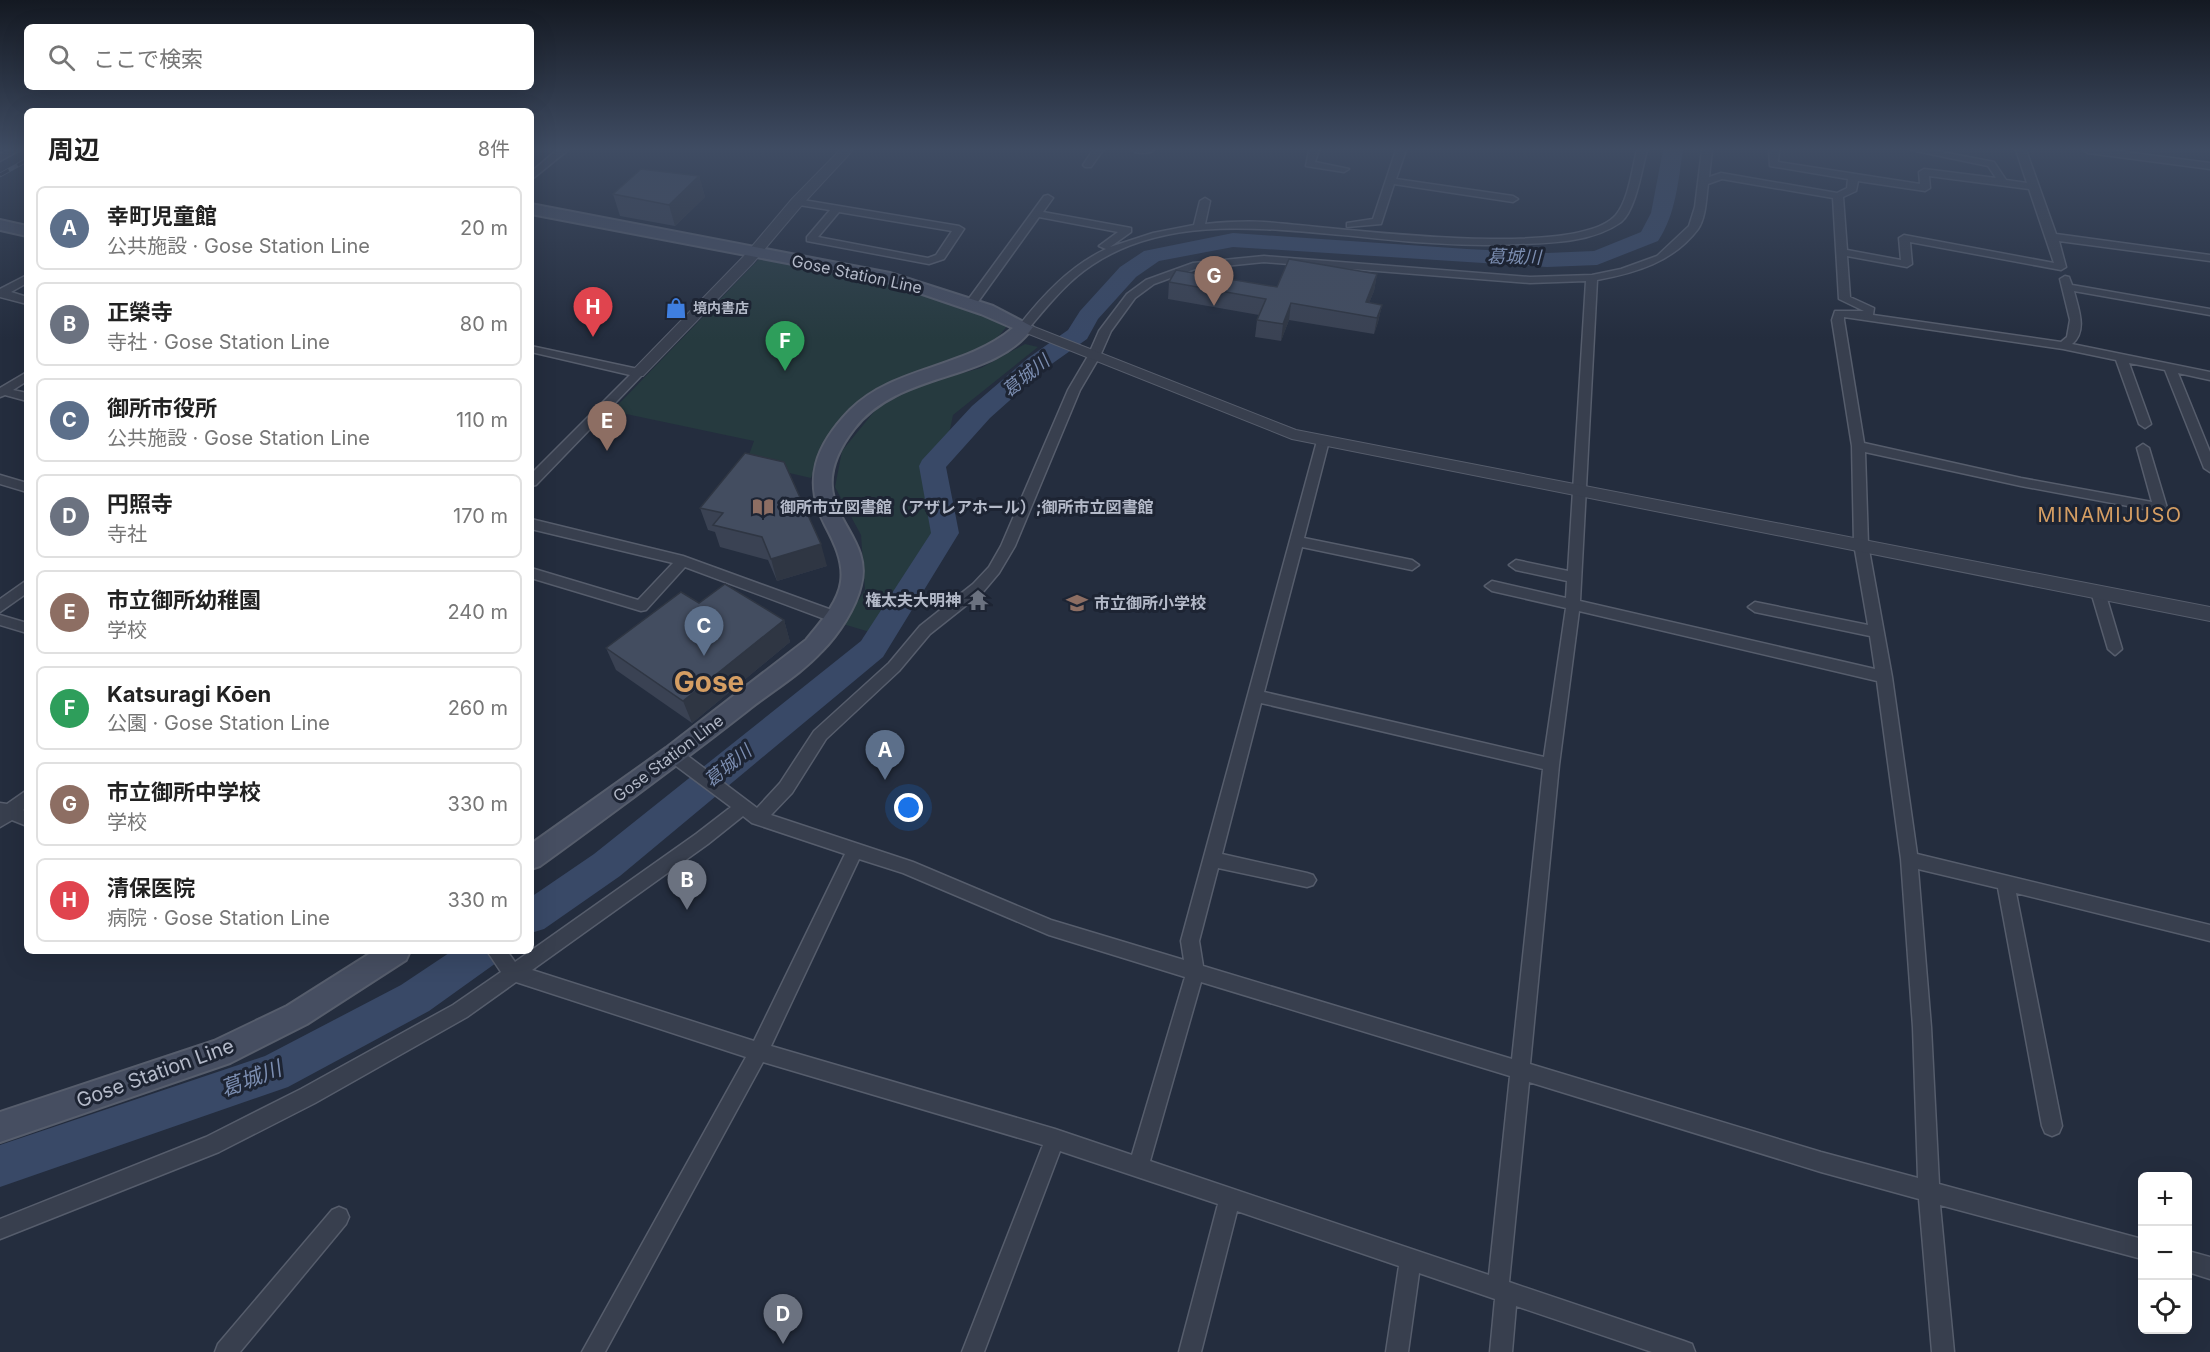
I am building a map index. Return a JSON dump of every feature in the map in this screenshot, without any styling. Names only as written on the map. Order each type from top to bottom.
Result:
[{"type":"main road","name":"Gose Station Line","points":[[552,213],[890,278],[971,304],[1031,330]]},
{"type":"main road","points":[[0,225],[24,230]]},
{"type":"main road","name":"Gose Station Line","points":[[534,856],[679,758],[813,646],[835,617],[852,582],[850,555],[822,492],[821,479],[832,448],[856,414],[888,390],[915,378],[970,362],[1031,330]]},
{"type":"main road","name":"Gose Station Line","points":[[0,1127],[220,1053],[297,1015],[387,954]]},
{"type":"street","points":[[534,480],[748,260],[787,213]]},
{"type":"street","points":[[833,213],[811,239],[929,261],[940,257],[959,229],[867,213]]},
{"type":"street","points":[[1199,228],[1202,213]]},
{"type":"street","points":[[1282,226],[1361,225],[1377,222],[1380,213]]},
{"type":"street","points":[[1622,213],[1619,218],[1599,230],[1577,237],[1542,242],[1499,242],[1230,224],[1160,234],[1096,258],[1062,285],[1031,330],[1292,434],[2210,614]]},
{"type":"street","points":[[758,818],[786,788],[820,735],[894,667],[925,630],[978,588],[994,570],[1008,546],[1088,354],[1131,296],[1150,282],[1193,266],[1264,260],[1530,280],[1592,278],[1645,266],[1676,247],[1694,227],[1697,213]]},
{"type":"street","points":[[1839,213],[1845,299],[1870,310],[1868,316]]},
{"type":"street","points":[[2043,213],[2054,237],[2076,320],[2073,338],[2063,346]]},
{"type":"street","points":[[971,304],[1037,214],[1127,230],[1099,249],[1096,258]]},
{"type":"street","points":[[2054,237],[2210,258]]},
{"type":"street","points":[[1841,252],[1907,264],[1904,238],[2061,267]]},
{"type":"street","points":[[1501,1352],[1502,1290],[1519,1069],[1551,765],[1573,606],[1592,278]]},
{"type":"street","points":[[1,294],[24,280]]},
{"type":"street","points":[[2067,287],[2210,312]]},
{"type":"street","points":[[1,294],[24,300]]},
{"type":"street","points":[[1943,1352],[1929,1192],[1922,1027],[1909,859],[1884,677],[1861,544],[1858,446],[1838,320],[1839,313],[2063,346],[2171,370],[2210,376]]},
{"type":"street","points":[[534,350],[638,373]]},
{"type":"street","points":[[2122,360],[2145,424]]},
{"type":"street","points":[[2171,370],[2210,468]]},
{"type":"street","points":[[2,392],[24,378]]},
{"type":"street","points":[[2,392],[24,396]]},
{"type":"street","points":[[1138,1167],[1195,972],[1190,941],[1323,441]]},
{"type":"street","points":[[1858,446],[2021,482],[2160,508],[2143,448]]},
{"type":"street","points":[[0,479],[24,487]]},
{"type":"street","points":[[534,525],[621,543],[683,561],[835,617]]},
{"type":"street","points":[[1297,541],[1412,565]]},
{"type":"street","points":[[534,574],[641,606],[683,561]]},
{"type":"street","points":[[1516,565],[1575,578]]},
{"type":"street","points":[[1492,586],[1884,677]]},
{"type":"street","points":[[0,607],[24,587]]},
{"type":"street","points":[[2098,592],[2115,650]]},
{"type":"street","points":[[1755,607],[1876,632]]},
{"type":"street","points":[[0,620],[24,627]]},
{"type":"street","points":[[1256,696],[1551,765]]},
{"type":"street","points":[[679,758],[758,818],[907,867],[1049,927],[1929,1192],[2138,1248]]},
{"type":"street","points":[[3,814],[24,798]]},
{"type":"street","points":[[0,1228],[212,1145],[308,1096],[460,1011],[511,970],[702,839],[739,805]]},
{"type":"street","points":[[3,814],[24,818]]},
{"type":"street","points":[[593,1352],[759,1052],[855,850]]},
{"type":"street","points":[[1212,859],[1307,880]]},
{"type":"street","points":[[1909,859],[2210,933]]},
{"type":"street","points":[[2005,882],[2052,1126]]},
{"type":"street","points":[[498,954],[511,970],[759,1052],[1055,1139],[1684,1352]]},
{"type":"street","points":[[973,1352],[1055,1139]]},
{"type":"street","points":[[1190,1352],[1230,1198]]},
{"type":"street","points":[[226,1352],[339,1217]]},
{"type":"street","points":[[1396,1352],[1411,1259]]},
{"type":"street","points":[[2192,1263],[2210,1268]]},
{"type":"green space","points":[[759,259],[886,281],[979,313],[1007,326],[987,346],[963,357],[897,380],[862,402],[834,432],[811,478],[746,463],[754,441],[612,411]]},
{"type":"green space","points":[[1025,344],[1038,347],[953,415],[949,434],[924,475],[940,500],[927,567],[873,633],[843,624],[865,590],[861,535],[835,487],[842,451],[877,408],[922,384],[981,368]]},
{"type":"building","points":[[1289,259],[1377,274],[1366,302],[1382,305],[1377,318],[1291,303],[1283,324],[1257,320],[1266,299],[1169,282],[1176,270],[1277,287]]},
{"type":"building","name":"御所市立図書館（アザレアホール）;御所市立図書館","points":[[745,453],[784,462],[821,544],[771,559],[762,537],[713,525],[723,513],[700,508]]},
{"type":"building","points":[[725,584],[784,620],[683,701],[606,648],[681,592],[699,603]]},
{"type":"waterway","name":"葛城川","points":[[534,915],[607,865],[872,649],[945,533],[932,466],[981,412],[1037,363],[1078,334],[1088,316],[1128,272],[1152,256],[1233,240],[1547,260],[1597,258],[1650,236],[1662,213]]},
{"type":"waterway","name":"葛城川","points":[[0,1166],[274,1073],[415,998],[479,954]]},
{"type":"place","name":"市立御所中学校","points":[[1214,306]]},
{"type":"place","name":"境内書店","points":[[676,308]]},
{"type":"place","name":"清保医院","points":[[593,337]]},
{"type":"place","name":"Katsuragi Kōen","points":[[785,371]]},
{"type":"place","name":"市立御所幼稚園","points":[[607,451]]},
{"type":"place","name":"御所市立図書館（アザレアホール）;御所市立図書館","points":[[763,507]]},
{"type":"place","name":"権太夫大明神","points":[[978,600]]},
{"type":"place","name":"市立御所小学校","points":[[1077,603]]},
{"type":"place","name":"御所市役所","points":[[704,656]]},
{"type":"place","name":"幸町児童館","points":[[885,780]]},
{"type":"place","name":"正榮寺","points":[[687,910]]},
{"type":"place","name":"円照寺","points":[[783,1344]]},
{"type":"district","name":"MINAMIJUSO","points":[[2110,515]]},
{"type":"district","name":"Gose","points":[[709,682]]}]
